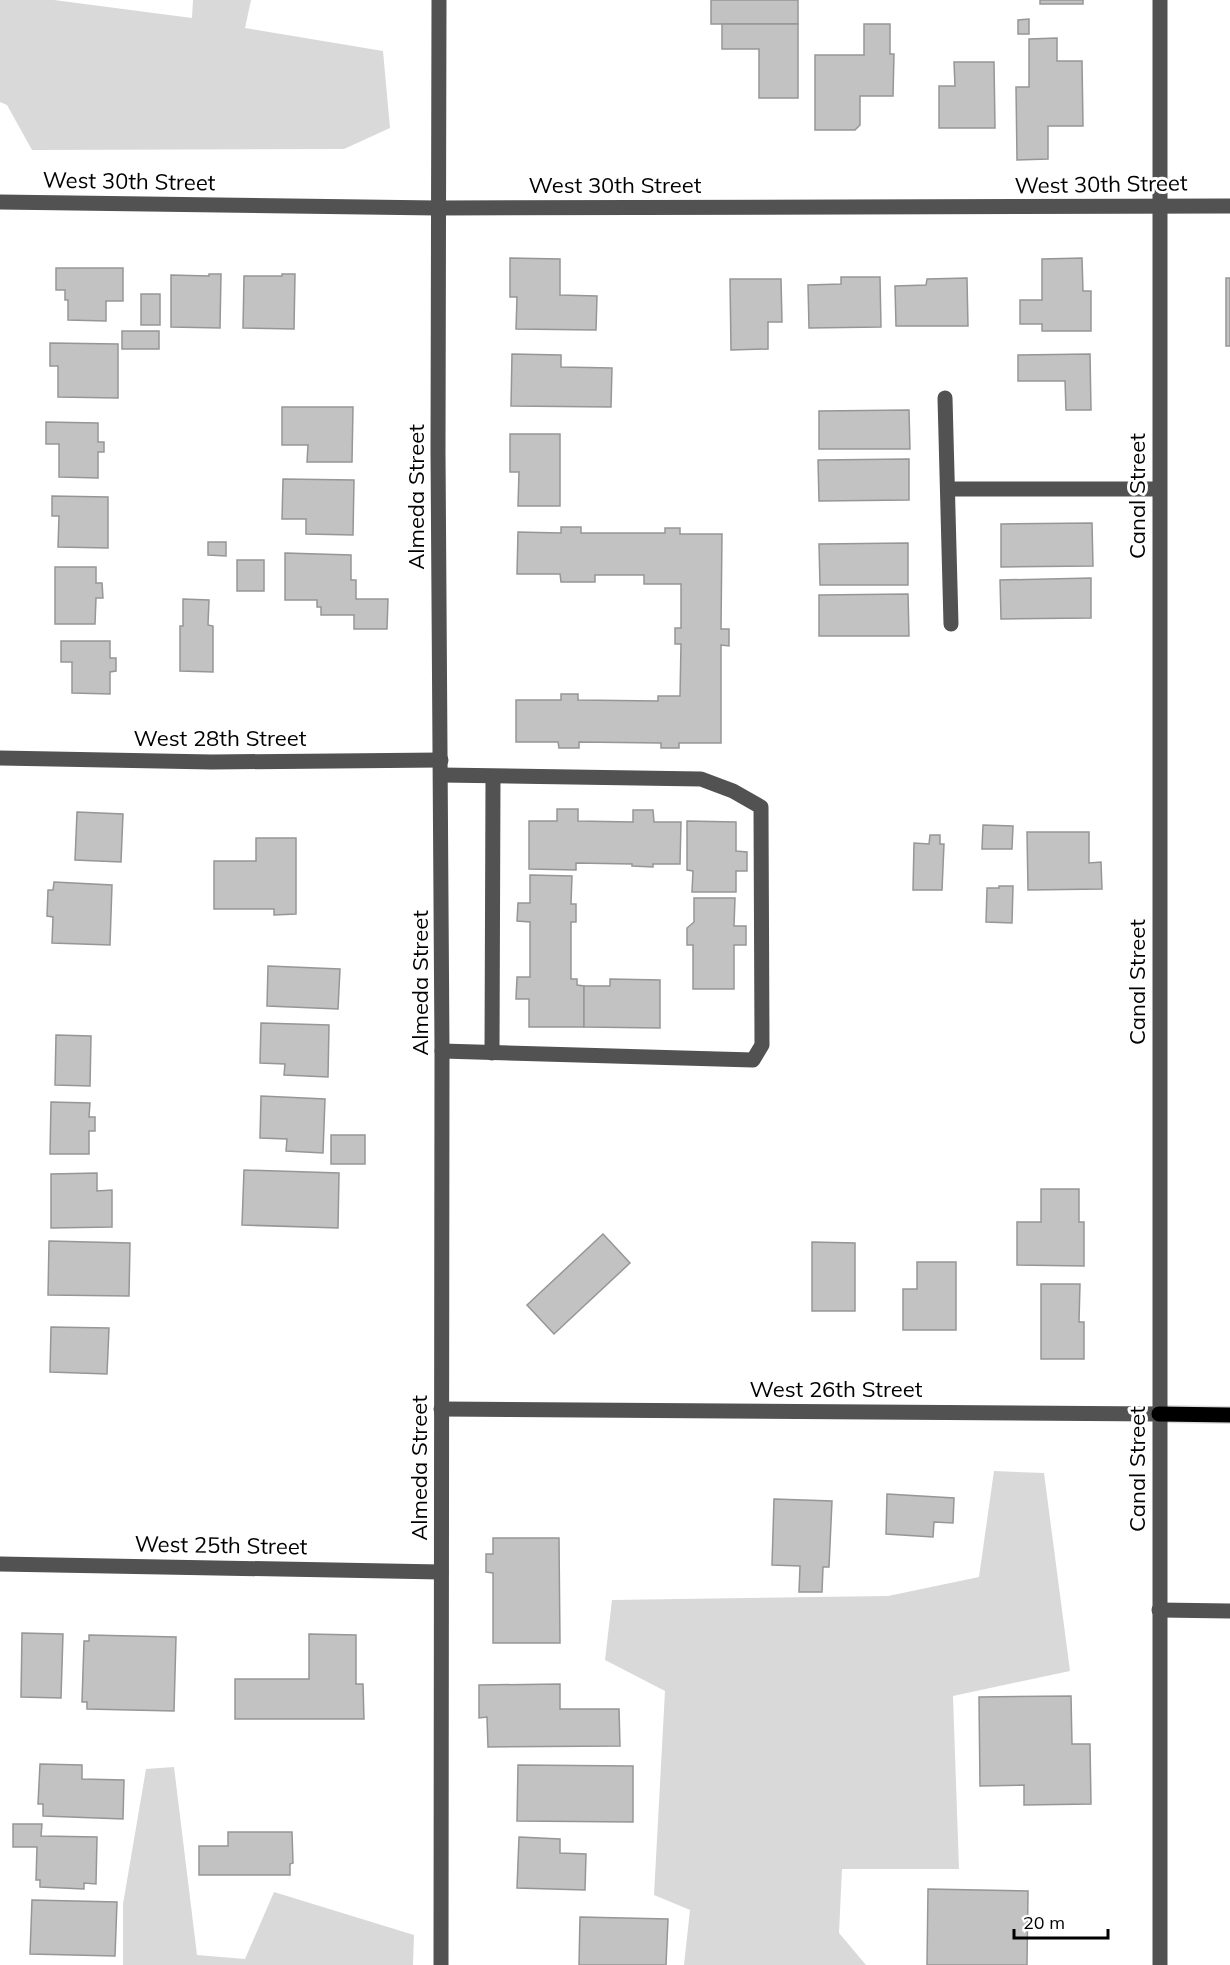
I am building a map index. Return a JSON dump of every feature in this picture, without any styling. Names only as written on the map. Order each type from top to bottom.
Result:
[{"type":"main road","name":"West 26th Street","points":[[1159,1414],[1230,1415]]},
{"type":"street","name":"Almeda Street","points":[[439,0],[437,208],[442,1051],[441,1965]]},
{"type":"street","name":"Canal Street","points":[[1160,0],[1160,1965]]},
{"type":"street","name":"West 30th Street","points":[[0,202],[437,208],[1230,206]]},
{"type":"street","points":[[945,398],[951,624]]},
{"type":"street","points":[[948,489],[1159,489]]},
{"type":"street","name":"West 28th Street","points":[[0,758],[441,768],[494,777],[701,779],[761,807],[762,1045],[753,1060],[492,1053]]},
{"type":"street","points":[[442,1051],[492,1053],[494,777]]},
{"type":"street","name":"West 26th Street","points":[[441,1409],[1159,1414]]},
{"type":"street","name":"West 25th Street","points":[[0,1564],[441,1572]]},
{"type":"street","points":[[1159,1610],[1230,1611]]},
{"type":"shaded area","points":[[0,0],[54,0],[192,18],[193,0],[251,0],[245,28],[383,51],[390,128],[344,149],[32,150],[7,105],[0,102]]},
{"type":"shaded area","points":[[994,1471],[1044,1473],[1070,1671],[953,1696],[959,1869],[842,1869],[839,1933],[866,1965],[684,1965],[690,1910],[654,1895],[665,1691],[605,1660],[612,1600],[888,1596],[979,1577]]},
{"type":"shaded area","points":[[174,1767],[197,1955],[245,1959],[274,1892],[414,1935],[413,1965],[123,1965],[123,1904],[146,1769]]},
{"type":"building","points":[[711,0],[798,0],[798,24],[711,24]]},
{"type":"building","points":[[1040,0],[1083,0],[1083,4],[1040,4]]},
{"type":"building","points":[[1029,19],[1029,34],[1018,34],[1018,20]]},
{"type":"building","points":[[722,24],[798,24],[798,98],[759,98],[759,49],[722,49]]},
{"type":"building","points":[[864,24],[890,24],[890,54],[894,54],[893,96],[860,96],[860,125],[855,130],[815,130],[815,55],[864,55]]},
{"type":"building","points":[[1057,38],[1057,61],[1082,61],[1083,126],[1048,126],[1048,159],[1017,160],[1016,87],[1029,87],[1029,39]]},
{"type":"building","points":[[954,62],[994,62],[995,128],[939,128],[939,86],[955,86]]},
{"type":"building","points":[[510,258],[560,259],[560,295],[597,296],[596,330],[516,329],[517,297],[510,297]]},
{"type":"building","points":[[1082,258],[1083,291],[1091,291],[1091,331],[1042,331],[1042,324],[1020,324],[1020,300],[1042,300],[1042,259]]},
{"type":"building","points":[[56,268],[123,268],[123,301],[106,301],[106,321],[68,320],[68,300],[65,300],[65,290],[56,290]]},
{"type":"building","points":[[209,274],[221,274],[220,328],[171,327],[171,275],[209,276]]},
{"type":"building","points":[[282,274],[295,274],[294,329],[243,328],[244,276],[282,276]]},
{"type":"building","points":[[841,277],[880,277],[881,327],[809,328],[808,285],[841,284]]},
{"type":"building","points":[[967,278],[968,326],[896,326],[895,286],[926,285],[927,279]]},
{"type":"building","points":[[1226,278],[1230,278],[1230,346],[1226,346]]},
{"type":"building","points":[[730,279],[781,279],[782,322],[768,322],[768,349],[731,350]]},
{"type":"building","points":[[141,294],[160,294],[160,325],[141,325]]},
{"type":"building","points":[[122,331],[159,331],[159,349],[122,349]]},
{"type":"building","points":[[50,343],[118,344],[118,398],[58,397],[58,366],[50,366]]},
{"type":"building","points":[[512,354],[561,355],[561,367],[612,368],[611,407],[511,406]]},
{"type":"building","points":[[1090,354],[1091,410],[1066,410],[1065,381],[1018,381],[1018,355]]},
{"type":"building","points":[[282,407],[353,407],[352,462],[307,462],[308,445],[282,445]]},
{"type":"building","points":[[909,410],[910,449],[819,449],[819,411]]},
{"type":"building","points":[[46,422],[98,423],[98,442],[104,442],[104,452],[98,452],[98,478],[59,477],[59,444],[46,444]]},
{"type":"building","points":[[510,434],[560,434],[560,506],[518,506],[519,472],[510,472]]},
{"type":"building","points":[[909,459],[909,500],[819,501],[818,460]]},
{"type":"building","points":[[283,479],[354,480],[353,535],[306,534],[306,519],[282,519]]},
{"type":"building","points":[[52,496],[108,497],[108,548],[58,547],[59,516],[52,516]]},
{"type":"building","points":[[1092,523],[1093,566],[1001,567],[1001,524]]},
{"type":"building","points":[[561,527],[581,527],[581,533],[665,533],[665,528],[680,528],[680,534],[722,534],[721,629],[729,629],[729,646],[721,645],[721,743],[679,743],[679,748],[661,748],[661,743],[579,742],[579,748],[559,748],[558,742],[516,742],[516,700],[561,700],[561,694],[578,694],[578,700],[658,701],[658,696],[680,696],[681,644],[675,644],[675,628],[681,628],[681,584],[644,584],[644,575],[595,575],[595,582],[561,582],[560,574],[517,574],[518,532],[561,533]]},
{"type":"building","points":[[208,542],[226,542],[226,556],[208,555]]},
{"type":"building","points":[[908,543],[908,585],[820,585],[819,544]]},
{"type":"building","points":[[285,553],[351,555],[351,580],[356,580],[356,599],[388,599],[387,629],[354,629],[354,615],[321,615],[321,607],[317,607],[317,600],[285,600]]},
{"type":"building","points":[[237,560],[264,560],[264,591],[237,591]]},
{"type":"building","points":[[55,567],[96,567],[96,583],[102,583],[103,598],[96,598],[95,624],[55,624]]},
{"type":"building","points":[[1091,578],[1091,618],[1001,619],[1000,580]]},
{"type":"building","points":[[908,594],[909,636],[819,636],[819,595]]},
{"type":"building","points":[[183,599],[209,600],[208,625],[213,626],[213,672],[180,671],[180,626],[183,626]]},
{"type":"building","points":[[61,641],[110,641],[110,658],[116,658],[116,671],[110,672],[110,694],[72,693],[72,662],[61,662]]},
{"type":"building","points":[[557,809],[578,809],[578,821],[633,822],[633,810],[653,810],[654,822],[681,822],[680,864],[653,864],[653,867],[632,866],[632,864],[576,863],[576,870],[529,869],[529,821],[557,821]]},
{"type":"building","points":[[77,812],[123,814],[121,862],[75,860]]},
{"type":"building","points":[[687,821],[736,822],[736,851],[747,852],[747,871],[736,871],[736,892],[692,892],[693,871],[687,870]]},
{"type":"building","points":[[983,825],[1013,826],[1012,849],[982,849]]},
{"type":"building","points":[[1027,832],[1089,832],[1089,863],[1101,862],[1102,889],[1028,890]]},
{"type":"building","points":[[930,835],[940,835],[940,844],[944,844],[942,890],[913,890],[914,843],[929,844]]},
{"type":"building","points":[[256,838],[296,838],[296,914],[274,915],[274,909],[214,909],[214,861],[256,861]]},
{"type":"building","points":[[530,875],[572,876],[571,904],[576,904],[576,922],[571,922],[571,979],[577,979],[577,985],[584,986],[584,1027],[529,1027],[529,999],[516,999],[517,977],[530,977],[530,922],[517,921],[518,903],[530,903]]},
{"type":"building","points":[[54,882],[112,885],[110,945],[52,943],[53,917],[47,916],[48,890],[53,890]]},
{"type":"building","points":[[999,886],[1013,886],[1012,923],[986,922],[987,888],[999,888]]},
{"type":"building","points":[[694,898],[735,898],[734,926],[746,926],[746,945],[734,945],[734,989],[693,989],[693,945],[687,945],[687,928],[694,922]]},
{"type":"building","points":[[268,966],[340,969],[338,1009],[267,1006]]},
{"type":"building","points":[[610,979],[660,980],[660,1028],[584,1027],[584,986],[610,986]]},
{"type":"building","points":[[261,1023],[329,1025],[328,1077],[284,1075],[285,1064],[260,1063]]},
{"type":"building","points":[[56,1035],[91,1036],[90,1086],[55,1085]]},
{"type":"building","points":[[261,1096],[325,1099],[323,1153],[286,1151],[287,1139],[260,1138]]},
{"type":"building","points":[[51,1102],[90,1103],[89,1117],[95,1117],[95,1131],[89,1131],[89,1154],[50,1154]]},
{"type":"building","points":[[331,1135],[365,1135],[365,1164],[331,1164]]},
{"type":"building","points":[[244,1170],[339,1173],[338,1228],[242,1225]]},
{"type":"building","points":[[97,1173],[97,1191],[112,1190],[112,1227],[51,1228],[51,1174]]},
{"type":"building","points":[[1041,1189],[1079,1189],[1079,1222],[1084,1222],[1084,1266],[1017,1265],[1017,1222],[1041,1222]]},
{"type":"building","points":[[603,1234],[630,1263],[554,1334],[527,1305]]},
{"type":"building","points":[[49,1241],[130,1243],[129,1296],[48,1295]]},
{"type":"building","points":[[812,1242],[855,1243],[855,1311],[812,1311]]},
{"type":"building","points":[[917,1262],[956,1262],[956,1330],[903,1330],[903,1289],[917,1289]]},
{"type":"building","points":[[1041,1284],[1080,1284],[1079,1322],[1084,1322],[1084,1359],[1041,1359]]},
{"type":"building","points":[[51,1327],[109,1328],[107,1374],[50,1372]]},
{"type":"building","points":[[887,1494],[954,1498],[953,1523],[934,1522],[933,1537],[886,1534]]},
{"type":"building","points":[[774,1499],[832,1501],[829,1567],[823,1567],[822,1592],[799,1592],[800,1566],[772,1565]]},
{"type":"building","points":[[493,1538],[559,1538],[560,1643],[493,1643],[493,1573],[486,1572],[486,1554],[493,1554]]},
{"type":"building","points":[[22,1633],[63,1634],[61,1698],[21,1697]]},
{"type":"building","points":[[309,1634],[356,1635],[356,1684],[363,1684],[364,1719],[235,1719],[235,1679],[309,1679]]},
{"type":"building","points":[[89,1635],[176,1637],[174,1711],[87,1709],[87,1702],[82,1702],[84,1641],[89,1641]]},
{"type":"building","points":[[560,1684],[560,1709],[619,1709],[620,1746],[488,1747],[487,1717],[479,1718],[479,1685]]},
{"type":"building","points":[[1071,1696],[1072,1744],[1090,1744],[1091,1804],[1024,1805],[1024,1785],[980,1786],[979,1697]]},
{"type":"building","points":[[40,1764],[82,1765],[82,1779],[124,1780],[123,1819],[43,1816],[43,1804],[38,1804]]},
{"type":"building","points":[[518,1765],[633,1766],[633,1822],[517,1821]]},
{"type":"building","points":[[13,1824],[42,1824],[41,1836],[97,1837],[96,1884],[84,1883],[84,1889],[40,1887],[40,1880],[36,1880],[37,1847],[13,1847]]},
{"type":"building","points":[[228,1832],[292,1832],[293,1863],[290,1864],[290,1875],[199,1875],[199,1846],[228,1846]]},
{"type":"building","points":[[519,1837],[560,1839],[560,1853],[586,1854],[585,1890],[517,1888]]},
{"type":"building","points":[[928,1889],[1028,1891],[1027,1965],[927,1965]]},
{"type":"building","points":[[32,1900],[117,1902],[115,1956],[30,1954]]},
{"type":"building","points":[[580,1917],[668,1919],[666,1965],[579,1965]]}]
